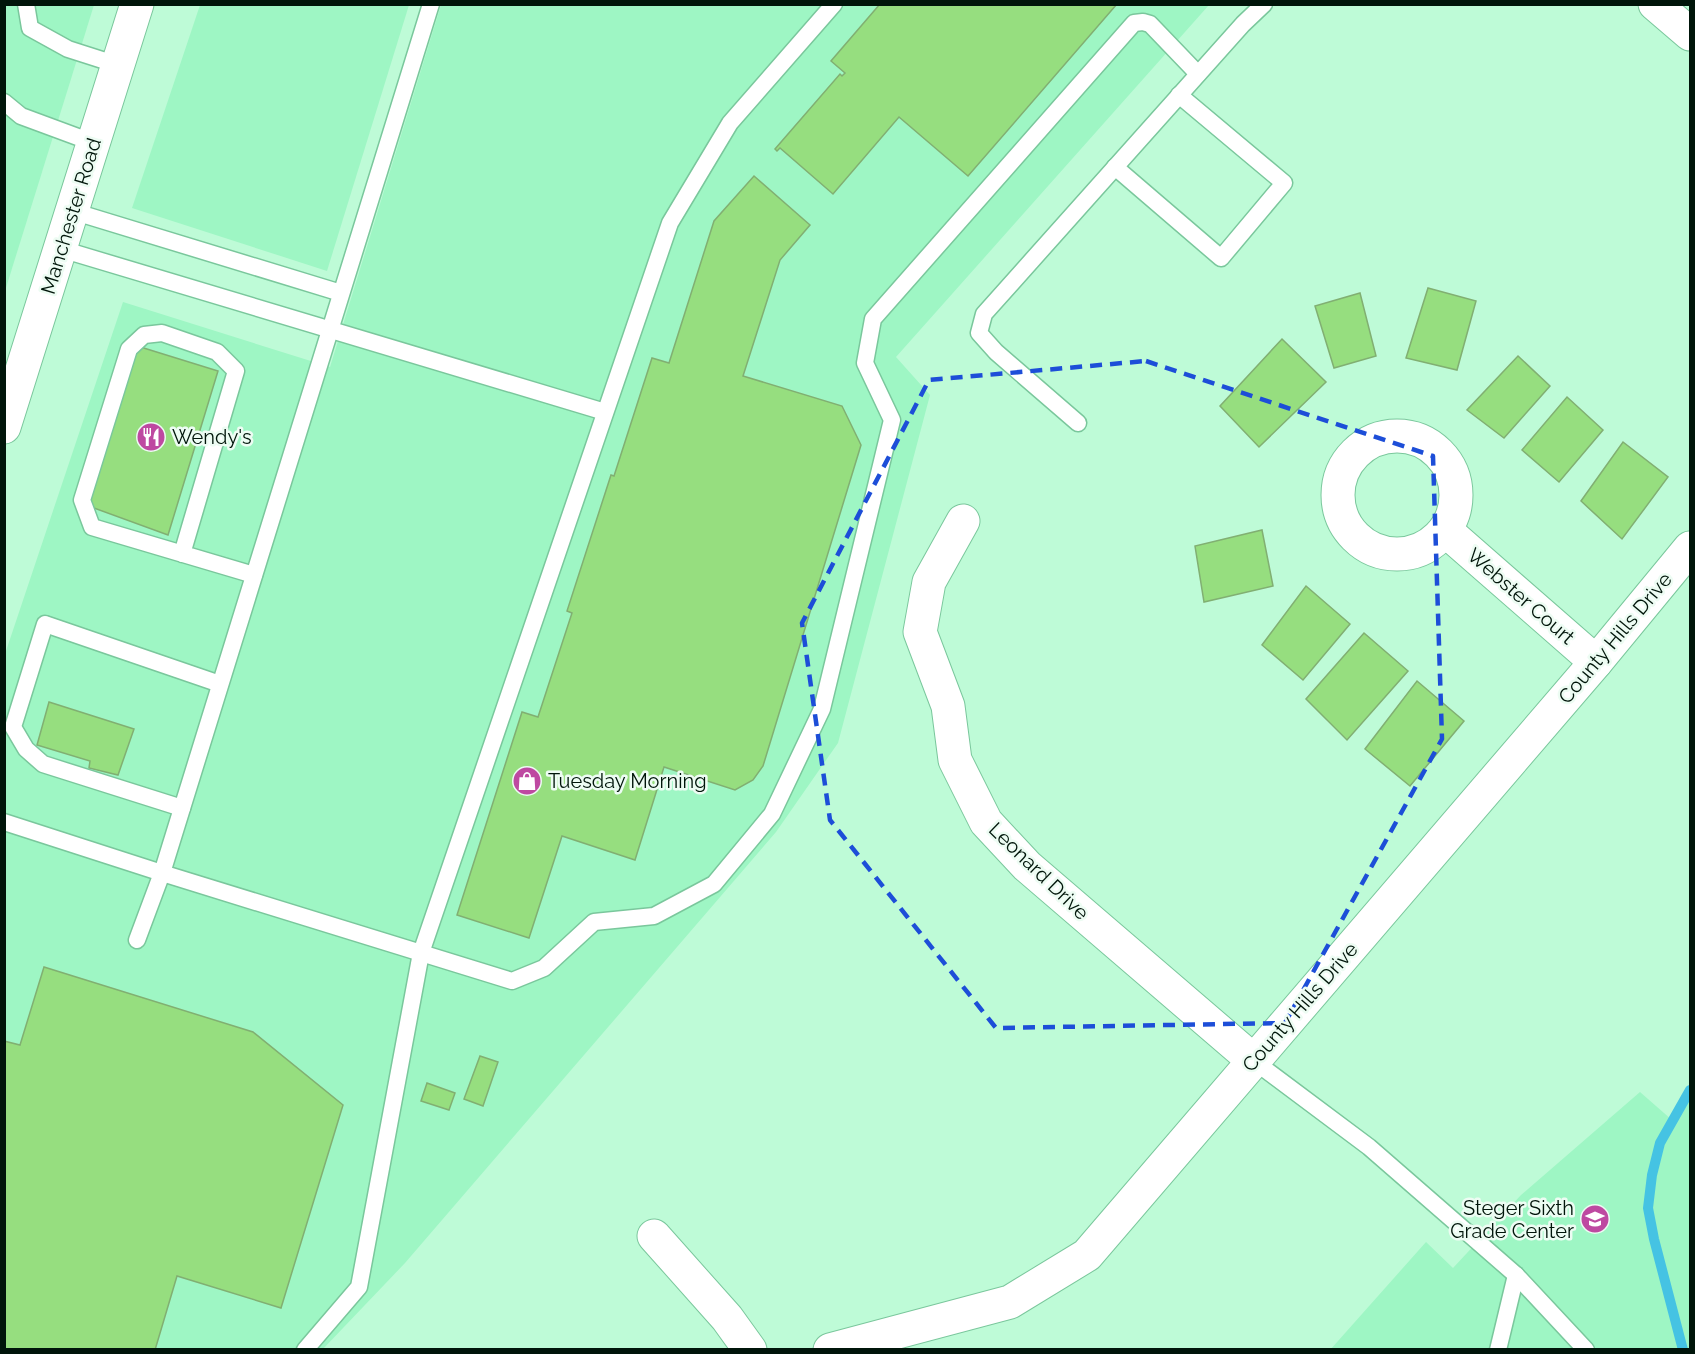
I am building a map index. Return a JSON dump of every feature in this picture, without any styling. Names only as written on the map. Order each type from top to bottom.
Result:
[{"type":"street","name":"Manchester Road","points":[[4,428],[13,367],[61,249],[137,4]]},
{"type":"street","points":[[1655,4],[1690,34]]},
{"type":"street","name":"Leonard Drive","points":[[963,521],[929,582],[921,632],[948,706],[955,760],[986,822],[1027,866],[1254,1061]]},
{"type":"street","name":"Webster Court","points":[[1445,530],[1596,662]]},
{"type":"street","name":"County Hills Drive","points":[[830,1350],[1010,1302],[1087,1255],[1596,662],[1690,548]]},
{"type":"street","points":[[654,1236],[727,1318],[750,1350]]},
{"type":"lane","points":[[26,4],[30,28],[68,49],[118,65]]},
{"type":"lane","points":[[137,940],[162,873],[431,4]]},
{"type":"lane","points":[[305,1350],[359,1287],[421,953],[670,223],[730,123],[834,4]]},
{"type":"lane","points":[[1078,423],[996,351],[979,333],[984,314],[1243,24],[1264,4]]},
{"type":"lane","points":[[4,822],[512,981],[544,968],[594,922],[654,916],[714,884],[772,814],[822,709],[892,420],[865,363],[873,319],[1134,23],[1143,21],[1150,24],[1198,74]]},
{"type":"lane","points":[[1115,167],[1221,258],[1284,183],[1179,96]]},
{"type":"lane","points":[[4,102],[21,116],[94,143]]},
{"type":"lane","points":[[72,211],[341,293]]},
{"type":"lane","points":[[61,249],[605,412]]},
{"type":"lane","points":[[182,554],[236,371],[217,352],[162,333],[144,335],[129,349],[82,500],[92,527],[182,554],[254,575]]},
{"type":"lane","points":[[182,808],[43,764],[26,749],[13,728],[45,624],[220,684]]},
{"type":"lane","points":[[1254,1061],[1369,1147],[1516,1275],[1586,1350]]},
{"type":"lane","points":[[1497,1350],[1516,1275]]},
{"type":"highlighted area","points":[[1146,361],[1433,456],[1442,739],[1285,1023],[996,1028],[830,820],[802,623],[929,380]]},
{"type":"shaded area","points":[[5,5],[94,5],[5,291]]},
{"type":"shaded area","points":[[200,5],[409,5],[327,271],[132,208]]},
{"type":"shaded area","points":[[441,5],[1209,5],[896,357],[930,395],[838,743],[776,832],[405,1263],[323,1349],[5,1350],[5,654],[123,302],[330,367]]},
{"type":"shaded area","name":"Steger Sixth Grade Center","points":[[1640,1092],[1672,1120],[1690,1095],[1690,1349],[1330,1350],[1426,1242],[1453,1268],[1521,1195]]},
{"type":"building","points":[[880,4],[1117,4],[968,176],[899,117],[833,194],[780,148],[777,151],[775,149],[840,74],[842,76],[845,73],[831,61]]},
{"type":"building","points":[[754,176],[810,225],[780,260],[743,376],[842,406],[861,445],[763,766],[753,780],[735,790],[664,767],[635,860],[562,836],[529,938],[457,915],[522,712],[538,717],[572,613],[567,611],[652,358],[669,363],[714,221]]},
{"type":"building","points":[[1428,288],[1476,301],[1457,370],[1406,358]]},
{"type":"building","points":[[1360,293],[1376,356],[1334,368],[1315,306]]},
{"type":"building","points":[[1282,339],[1326,382],[1259,447],[1220,406]]},
{"type":"building","name":"Wendy's","points":[[134,345],[218,371],[168,535],[83,504]]},
{"type":"building","points":[[1518,356],[1550,386],[1504,438],[1467,410]]},
{"type":"building","points":[[1567,397],[1603,430],[1559,482],[1522,450]]},
{"type":"building","points":[[1623,442],[1668,477],[1622,539],[1581,501]]},
{"type":"building","points":[[1262,530],[1273,586],[1204,602],[1195,546]]},
{"type":"building","points":[[1306,586],[1350,624],[1303,680],[1262,645]]},
{"type":"building","points":[[1364,633],[1408,671],[1347,740],[1306,699]]},
{"type":"building","points":[[1417,681],[1464,721],[1410,786],[1365,749]]},
{"type":"building","points":[[49,702],[134,729],[118,775],[89,768],[90,761],[37,745]]},
{"type":"building","points":[[44,967],[253,1032],[343,1105],[281,1308],[177,1276],[155,1350],[4,1350],[4,1041],[20,1045]]},
{"type":"building","points":[[480,1056],[498,1062],[483,1106],[464,1099]]},
{"type":"building","points":[[427,1083],[455,1093],[449,1110],[421,1101]]},
{"type":"waterway","points":[[1683,1350],[1648,1208],[1652,1175],[1660,1143],[1690,1090]]},
{"type":"place","name":"Wendy's","points":[[151,437]]},
{"type":"place","name":"Tuesday Morning","points":[[527,781]]},
{"type":"place","name":"Steger Sixth Grade Center","points":[[1595,1219]]}]
